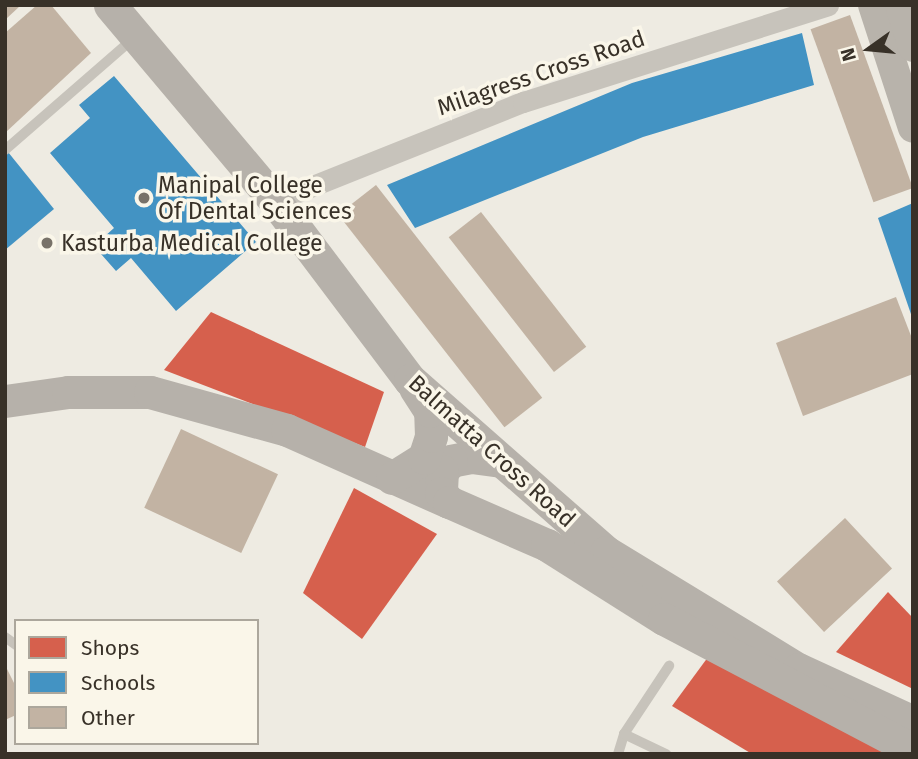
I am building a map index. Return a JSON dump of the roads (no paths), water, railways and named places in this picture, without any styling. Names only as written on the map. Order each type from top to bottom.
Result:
[{"type":"main road","name":"Balmatta Cross Road","points":[[110,5],[275,201],[410,380],[606,552],[798,669],[913,722]]},
{"type":"main road","points":[[895,6],[913,47]]},
{"type":"main road","points":[[895,6],[913,128]]},
{"type":"main road","points":[[392,478],[424,458],[431,436],[430,411],[410,380]]},
{"type":"main road","points":[[5,401],[68,392],[150,392],[287,430],[392,478],[495,519],[547,545],[719,649],[913,750]]},
{"type":"main road","points":[[449,502],[438,484],[451,461],[471,457],[501,461]]},
{"type":"street","name":"Milagress Cross Road","points":[[275,201],[523,102],[828,5]]},
{"type":"lane","points":[[5,150],[136,36]]},
{"type":"lane","points":[[618,754],[624,734],[669,666]]},
{"type":"lane","points":[[624,734],[666,754]]},
{"type":"place","name":"Manipal College Of Dental Sciences","points":[[144,198]]},
{"type":"place","name":"Kasturba Medical College","points":[[47,243]]}]
